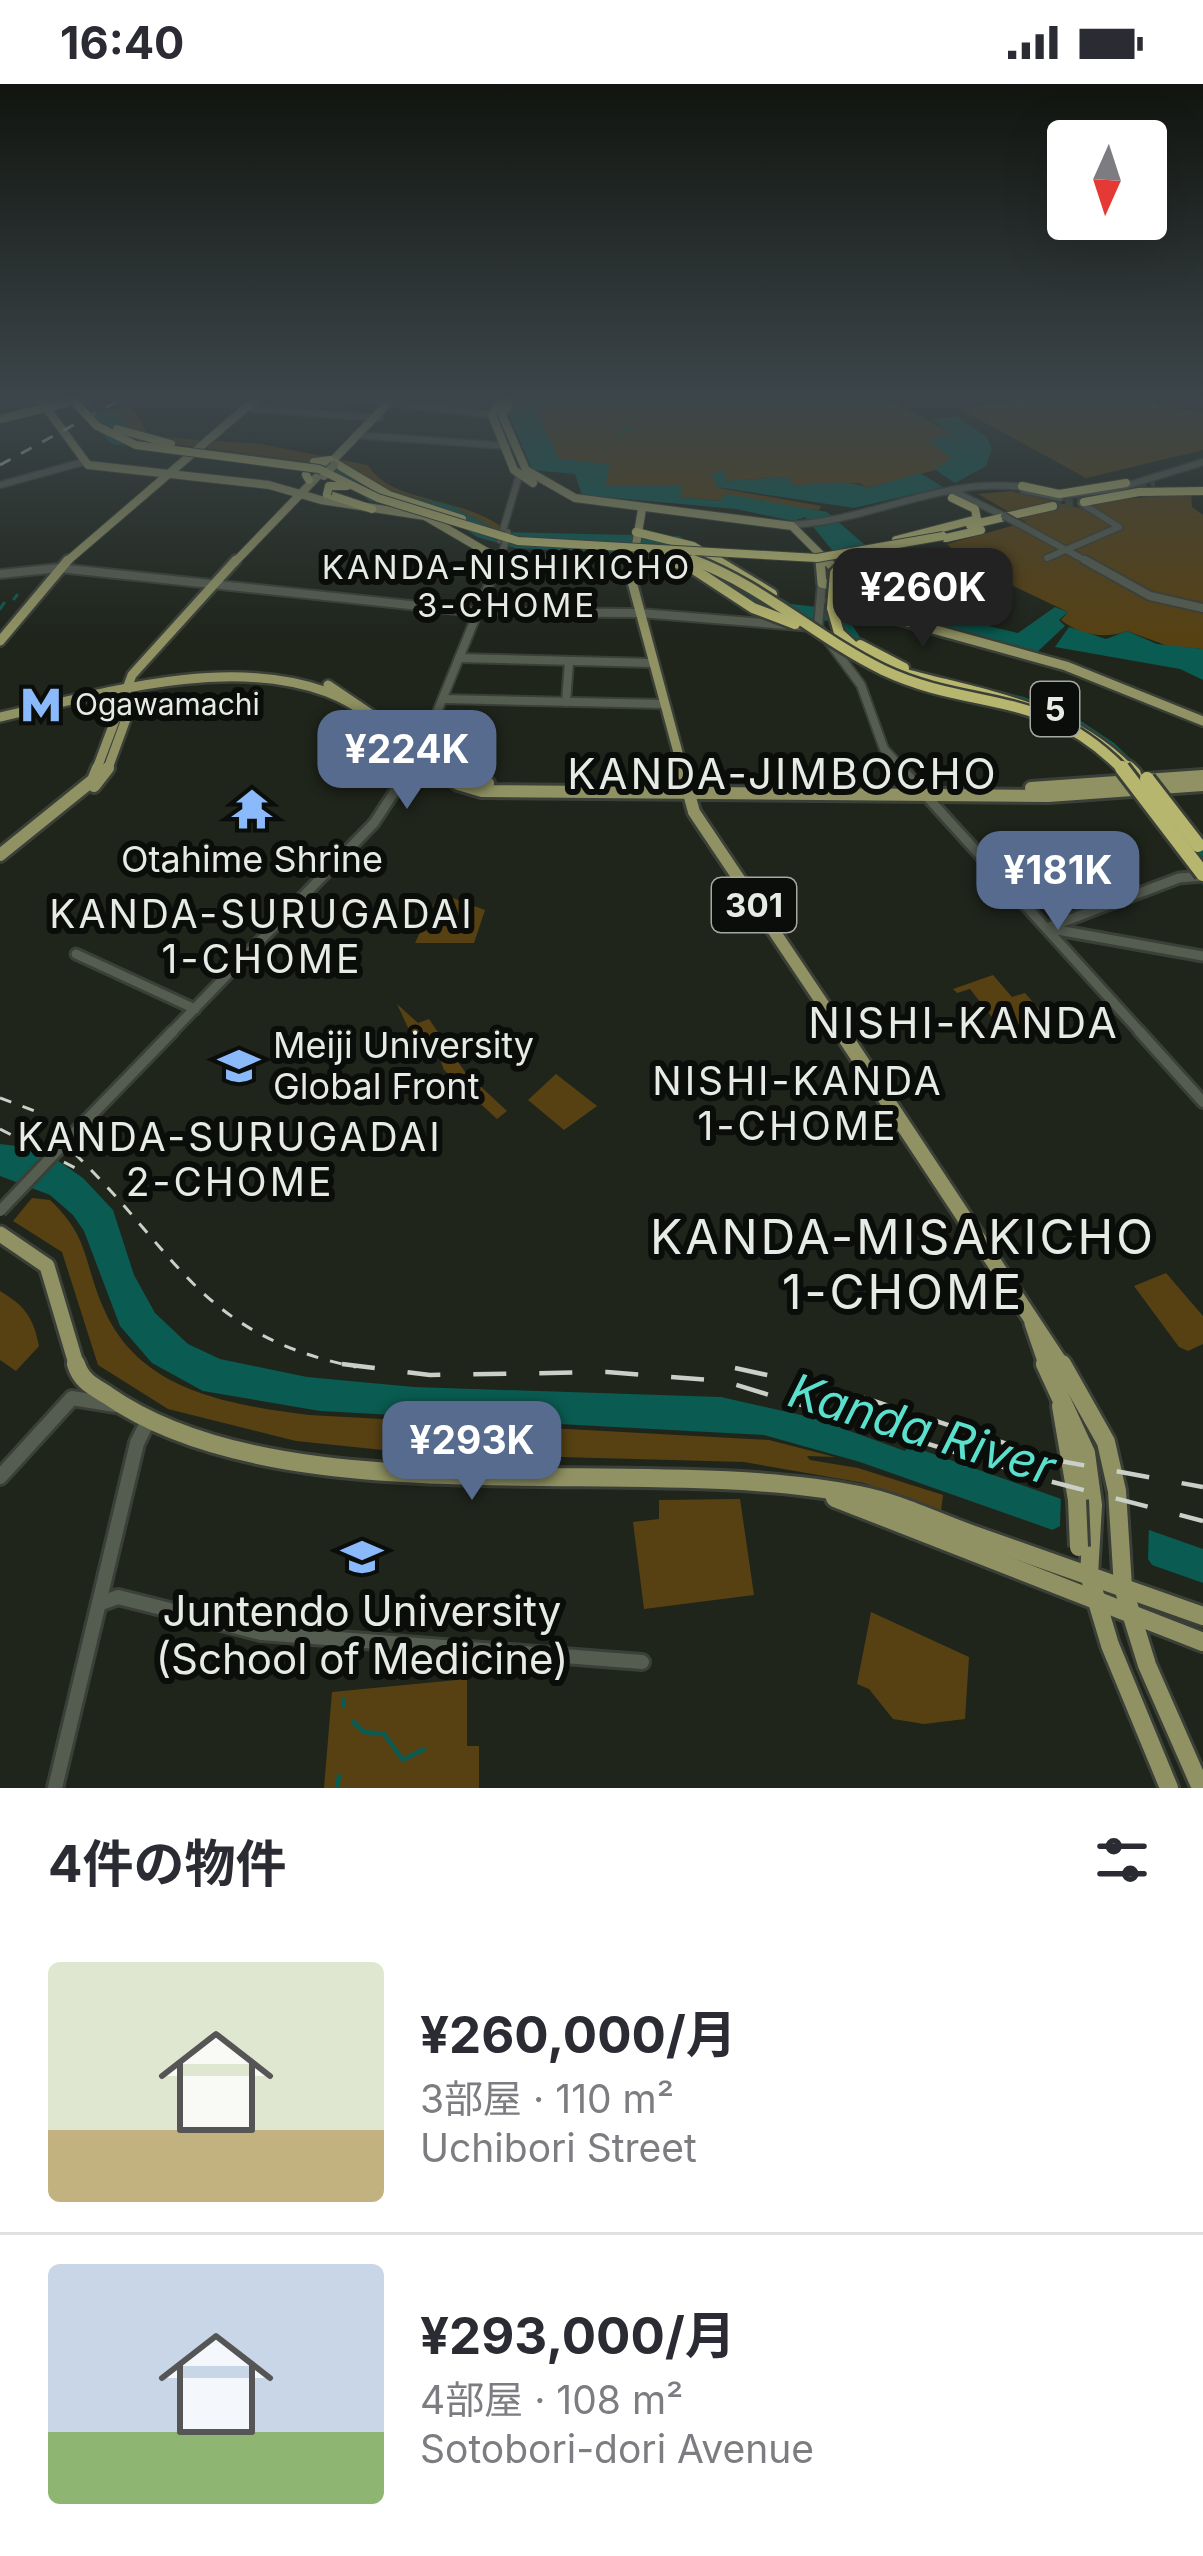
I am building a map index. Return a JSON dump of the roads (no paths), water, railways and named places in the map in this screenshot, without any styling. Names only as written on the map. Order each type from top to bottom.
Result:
[{"type":"highway","points":[[334,478],[378,499],[535,543],[802,558],[847,556],[940,534],[978,518],[973,507],[952,498]]},
{"type":"highway","points":[[346,478],[386,498],[462,520]]},
{"type":"highway","points":[[358,478],[388,495],[498,532],[790,556],[940,534]]},
{"type":"highway","points":[[1022,486],[1067,496],[1126,483]]},
{"type":"highway","points":[[1159,483],[1181,487]]},
{"type":"highway","points":[[372,508],[327,494],[326,488],[342,484],[375,500],[425,511]]},
{"type":"highway","points":[[1084,502],[1181,487]]},
{"type":"highway","points":[[1142,489],[1203,488]]},
{"type":"highway","points":[[1000,518],[1055,508],[1019,521]]},
{"type":"highway","name":"5","points":[[1000,518],[862,551],[841,564],[832,614],[842,638],[898,672],[1010,698],[1060,717],[1104,744],[1143,782]]},
{"type":"highway","name":"5","points":[[953,681],[897,666],[868,651],[846,631],[839,608],[842,576],[854,563],[940,534],[1019,521]]},
{"type":"highway","name":"5","points":[[498,532],[525,544],[687,558],[729,576],[901,677],[1045,714],[1090,739],[1143,782]]},
{"type":"highway","points":[[640,534],[706,553],[839,641]]},
{"type":"highway","points":[[676,562],[759,611],[839,641]]},
{"type":"highway","name":"5","points":[[839,641],[882,662],[1012,694],[1066,714],[1100,734],[1203,861]]},
{"type":"highway","points":[[1143,782],[1203,852]]},
{"type":"highway","points":[[1143,782],[1202,878]]},
{"type":"main road","points":[[0,641],[59,568],[163,478]]},
{"type":"main road","points":[[191,478],[430,518],[500,551],[632,555]]},
{"type":"main road","points":[[301,494],[313,478]]},
{"type":"main road","points":[[0,859],[101,781],[131,687],[313,478]]},
{"type":"main road","points":[[524,480],[579,504],[800,527],[846,584],[886,617],[1066,666],[1203,724]]},
{"type":"main road","points":[[524,480],[580,500],[641,512]]},
{"type":"main road","name":"301","points":[[641,512],[632,555],[640,613],[687,790],[703,830],[1045,1335],[1106,1442],[1119,1513],[1119,1560],[1130,1612],[1201,1788]]},
{"type":"main road","points":[[813,545],[823,563],[821,583],[842,586],[884,619],[1064,669],[1203,724]]},
{"type":"main road","points":[[0,714],[131,687],[241,674],[320,682],[348,694],[420,753]]},
{"type":"main road","points":[[131,687],[223,681],[317,689],[420,753],[482,783],[923,793],[1203,781]]},
{"type":"main road","points":[[0,1234],[46,1267],[77,1373],[148,1421],[266,1456],[328,1465],[485,1477],[759,1483],[875,1499],[1203,1616]]},
{"type":"main road","name":"301","points":[[1032,1322],[1033,1338],[1086,1453],[1085,1549],[1096,1599],[1169,1788]]},
{"type":"main road","points":[[817,1492],[1203,1642]]},
{"type":"street","points":[[1067,496],[1132,487],[1156,478]]},
{"type":"street","points":[[0,1211],[361,841],[420,753],[433,725],[500,551],[498,532],[524,480]]},
{"type":"street","points":[[838,520],[987,482],[1022,486]]},
{"type":"street","points":[[933,497],[1007,487],[1067,496],[1119,527],[1047,558]]},
{"type":"street","points":[[800,527],[964,494]]},
{"type":"street","points":[[964,494],[1000,518],[1019,521],[1150,596],[1203,608]]},
{"type":"street","points":[[901,506],[910,508]]},
{"type":"street","points":[[632,555],[676,562],[744,609],[757,606]]},
{"type":"street","points":[[632,555],[686,562],[793,626]]},
{"type":"street","points":[[0,574],[59,568],[476,612],[640,613],[818,625]]},
{"type":"street","points":[[821,583],[818,625],[861,686],[884,748],[1203,1102]]},
{"type":"street","points":[[819,603],[859,601]]},
{"type":"street","points":[[745,620],[764,620],[768,614]]},
{"type":"street","points":[[459,658],[653,663]]},
{"type":"street","points":[[566,702],[568,662]]},
{"type":"street","points":[[443,699],[664,704]]},
{"type":"street","points":[[400,733],[433,725]]},
{"type":"street","points":[[1047,928],[1202,878]]},
{"type":"street","points":[[1073,918],[1074,928],[1086,935]]},
{"type":"street","points":[[1047,928],[1203,956]]},
{"type":"street","points":[[1082,968],[1077,945],[1105,939]]},
{"type":"street","points":[[76,954],[195,1009]]},
{"type":"street","points":[[0,1477],[72,1398],[98,1406],[121,1405]]},
{"type":"street","points":[[55,1788],[137,1443],[148,1421]]},
{"type":"street","points":[[99,1604],[118,1597],[260,1633],[642,1662]]},
{"type":"water","points":[[343,478],[367,478],[389,493],[450,505],[500,532],[679,536],[791,604],[843,610],[863,642],[908,668],[1024,697],[1078,719],[1114,743],[1149,776],[1203,850],[1203,885],[1130,778],[1067,727],[857,659],[829,621],[775,614],[709,569],[679,556],[515,548],[477,537],[442,514],[369,501]]},
{"type":"water","points":[[576,478],[607,478],[606,485],[682,485],[680,497],[720,501],[726,494],[827,512],[865,545],[888,583],[938,614],[1018,633],[1055,607],[1068,612],[1059,620],[1065,626],[1035,654],[885,614],[844,575],[851,573],[805,517],[793,521],[736,509],[582,495]]},
{"type":"water","points":[[713,478],[788,478],[794,486],[842,483],[868,488],[904,478],[927,478],[943,487],[854,508],[717,487]]},
{"type":"water","points":[[1069,627],[1106,639],[1127,631],[1157,644],[1203,649],[1203,680],[1180,669],[1055,647]]},
{"type":"water","name":"Kanda River","points":[[0,1144],[41,1149],[83,1178],[113,1210],[134,1275],[155,1313],[188,1344],[220,1359],[307,1377],[414,1387],[721,1397],[814,1418],[905,1451],[908,1445],[1203,1549],[1203,1583],[860,1462],[764,1435],[320,1411],[203,1391],[152,1363],[120,1326],[84,1231],[50,1195],[0,1176]]},
{"type":"waterway","points":[[14,599],[17,595]]},
{"type":"waterway","points":[[0,609],[4,603]]},
{"type":"waterway","points":[[343,1706],[344,1699]]},
{"type":"waterway","points":[[353,1722],[364,1732],[384,1734],[403,1760],[424,1749]]},
{"type":"waterway","points":[[337,1788],[339,1776]]},
{"type":"tunnel","points":[[1053,506],[1155,485]]},
{"type":"railway","points":[[0,1098],[35,1111]]},
{"type":"railway","points":[[0,1129],[81,1171]]},
{"type":"railway","points":[[74,1153],[225,1312],[303,1353],[347,1365]]},
{"type":"railway","points":[[342,1364],[347,1365]]},
{"type":"railway","points":[[347,1365],[430,1375],[607,1372],[724,1381],[1045,1480],[1203,1521]]},
{"type":"railway","points":[[347,1365],[356,1367]]},
{"type":"railway","points":[[735,1368],[849,1393],[1060,1461],[1203,1487]]},
{"type":"place","name":"Ogawamachi","points":[[41,705]]},
{"type":"place","name":"Otahime Shrine","points":[[252,809]]},
{"type":"place","name":"Meiji University Global Front","points":[[239,1066]]},
{"type":"place","name":"Juntendo University (School of Medicine)","points":[[362,1557]]},
{"type":"district","name":"KANDA-NISHIKICHO 3-CHOME","points":[[507,586]]},
{"type":"district","name":"KANDA-JIMBOCHO","points":[[783,774]]},
{"type":"district","name":"KANDA-SURUGADAI 1-CHOME","points":[[262,936]]},
{"type":"district","name":"NISHI-KANDA","points":[[964,1023]]},
{"type":"district","name":"NISHI-KANDA 1-CHOME","points":[[798,1104]]},
{"type":"district","name":"KANDA-SURUGADAI 2-CHOME","points":[[230,1160]]},
{"type":"district","name":"KANDA-MISAKICHO 1-CHOME","points":[[903,1264]]}]
